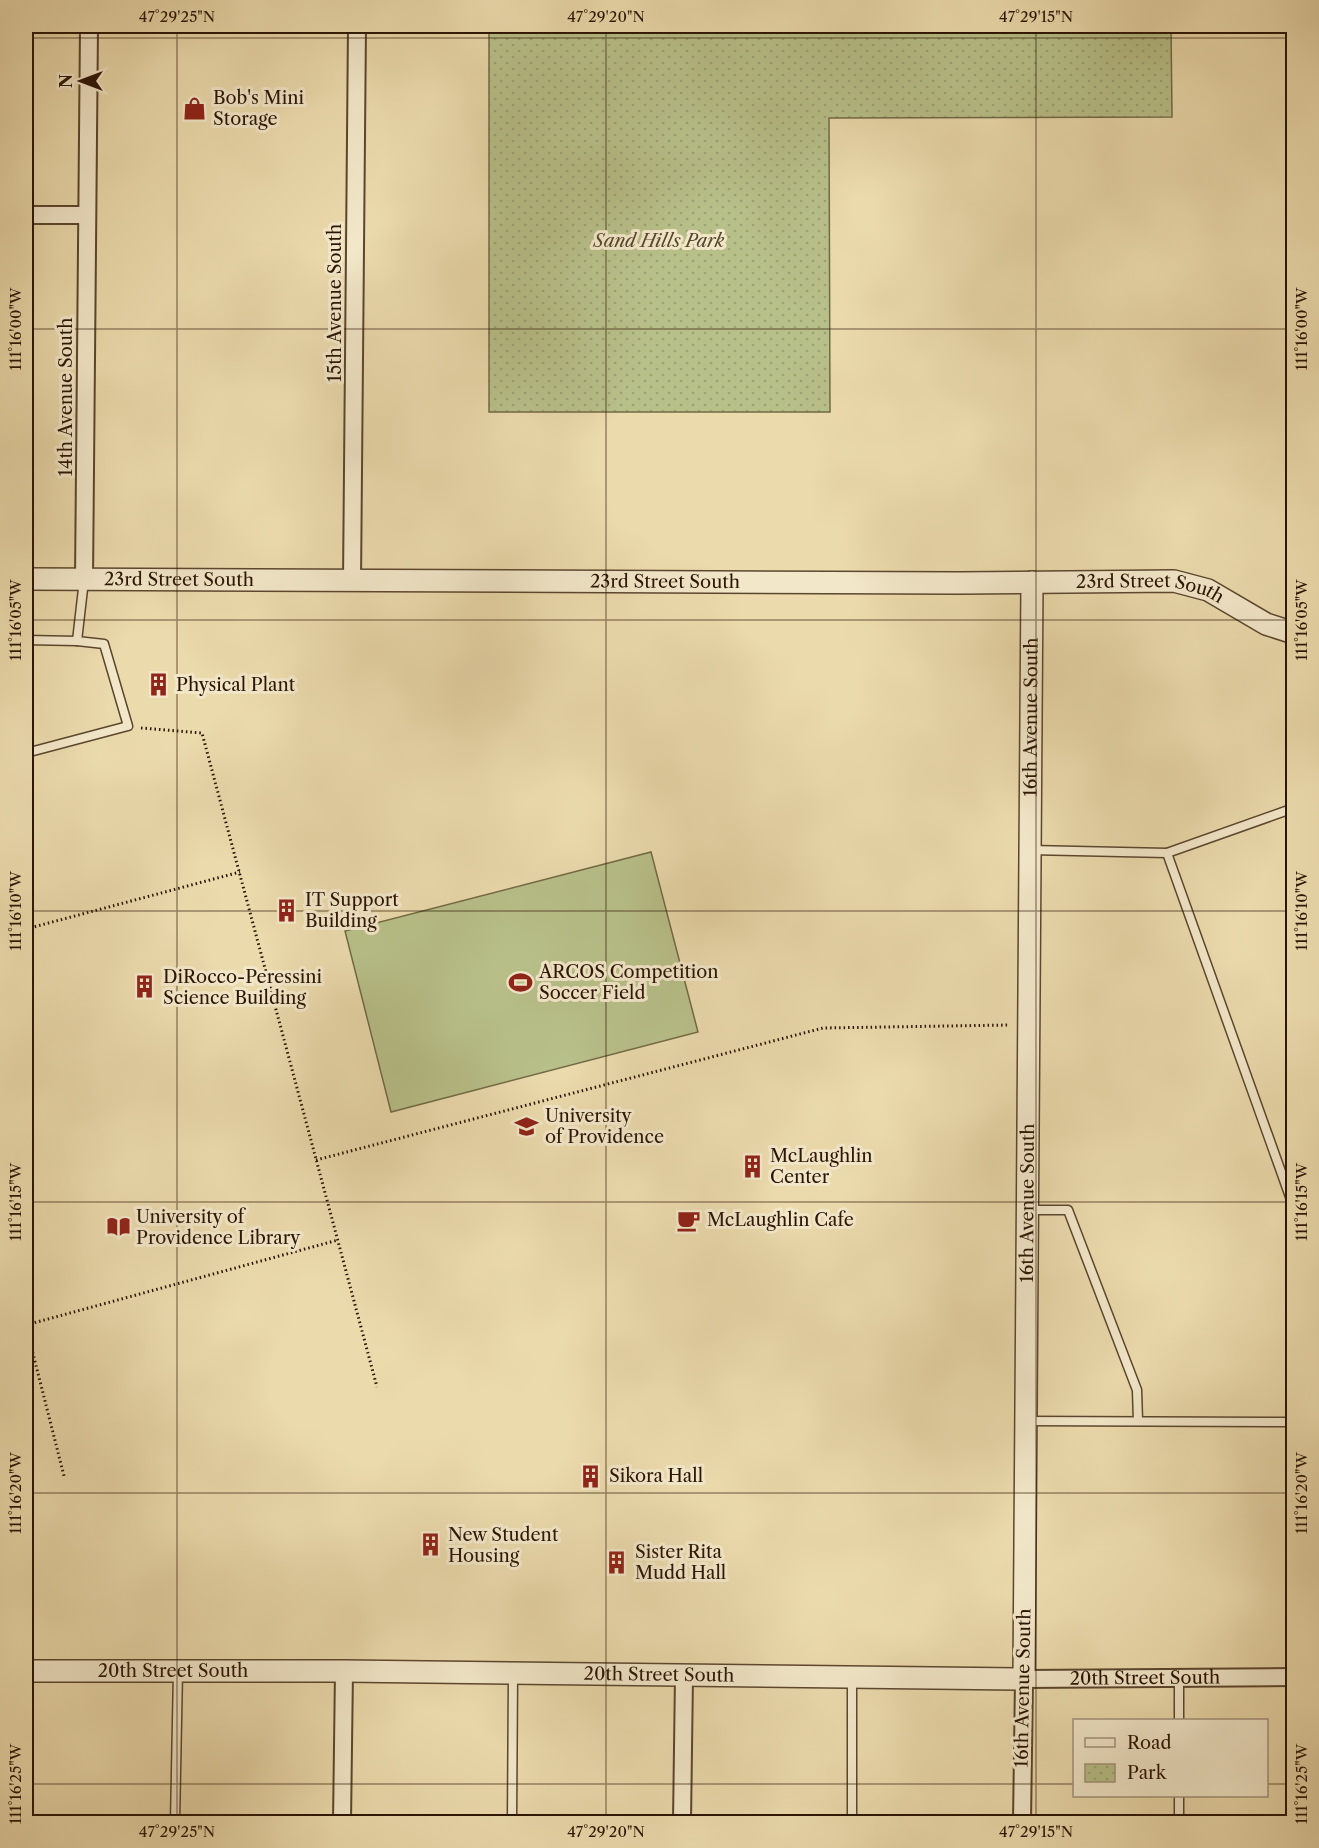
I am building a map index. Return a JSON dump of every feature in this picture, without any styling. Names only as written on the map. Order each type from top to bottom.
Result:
[{"type":"street","name":"14th Avenue South","points":[[84,580],[88,26]]},
{"type":"street","name":"15th Avenue South","points":[[352,582],[357,26]]},
{"type":"street","points":[[26,215],[87,215]]},
{"type":"street","name":"23rd Street South","points":[[26,579],[352,582],[1174,581],[1208,590],[1266,624],[1293,633]]},
{"type":"street","name":"16th Avenue South","points":[[1022,1822],[1032,582]]},
{"type":"street","name":"20th Street South","points":[[26,1671],[344,1671],[1024,1679],[1293,1677]]},
{"type":"street","points":[[342,1822],[344,1671]]},
{"type":"street","points":[[682,1822],[684,1676]]},
{"type":"lane","points":[[77,641],[84,580]]},
{"type":"lane","points":[[26,640],[104,644],[128,726],[26,753]]},
{"type":"lane","points":[[1030,850],[1167,853],[1293,808]]},
{"type":"lane","points":[[1167,853],[1293,1208]]},
{"type":"lane","points":[[1027,1210],[1068,1210],[1137,1390],[1138,1421]]},
{"type":"lane","points":[[1026,1421],[1293,1422]]},
{"type":"lane","points":[[175,1822],[178,1671]]},
{"type":"lane","points":[[512,1822],[513,1674]]},
{"type":"lane","points":[[852,1676],[852,1822]]},
{"type":"lane","points":[[1179,1677],[1179,1719]]},
{"type":"lane","points":[[1179,1797],[1179,1822]]},
{"type":"path","points":[[128,726],[202,734],[377,1388]]},
{"type":"path","points":[[26,929],[240,872]]},
{"type":"path","points":[[316,1160],[823,1028],[1029,1024]]},
{"type":"path","points":[[64,1476],[26,1325],[338,1240]]},
{"type":"green space","name":"Sand Hills Park","points":[[489,26],[1171,26],[1172,117],[829,118],[830,412],[489,412]]},
{"type":"green space","name":"ARCOS Competition Soccer Field","points":[[651,852],[698,1032],[391,1112],[345,931]]},
{"type":"place","name":"Bob's Mini Storage","points":[[195,108]]},
{"type":"place","name":"Physical Plant","points":[[158,685]]},
{"type":"place","name":"IT Support Building","points":[[287,910]]},
{"type":"place","name":"ARCOS Competition Soccer Field","points":[[521,982]]},
{"type":"place","name":"DiRocco-Peressini Science Building","points":[[145,987]]},
{"type":"place","name":"University of Providence","points":[[527,1126]]},
{"type":"place","name":"McLaughlin Center","points":[[752,1166]]},
{"type":"place","name":"McLaughlin Cafe","points":[[689,1220]]},
{"type":"place","name":"University of Providence Library","points":[[118,1227]]},
{"type":"place","name":"Sikora Hall","points":[[591,1476]]},
{"type":"place","name":"New Student Housing","points":[[430,1545]]},
{"type":"place","name":"Sister Rita Mudd Hall","points":[[617,1562]]}]
